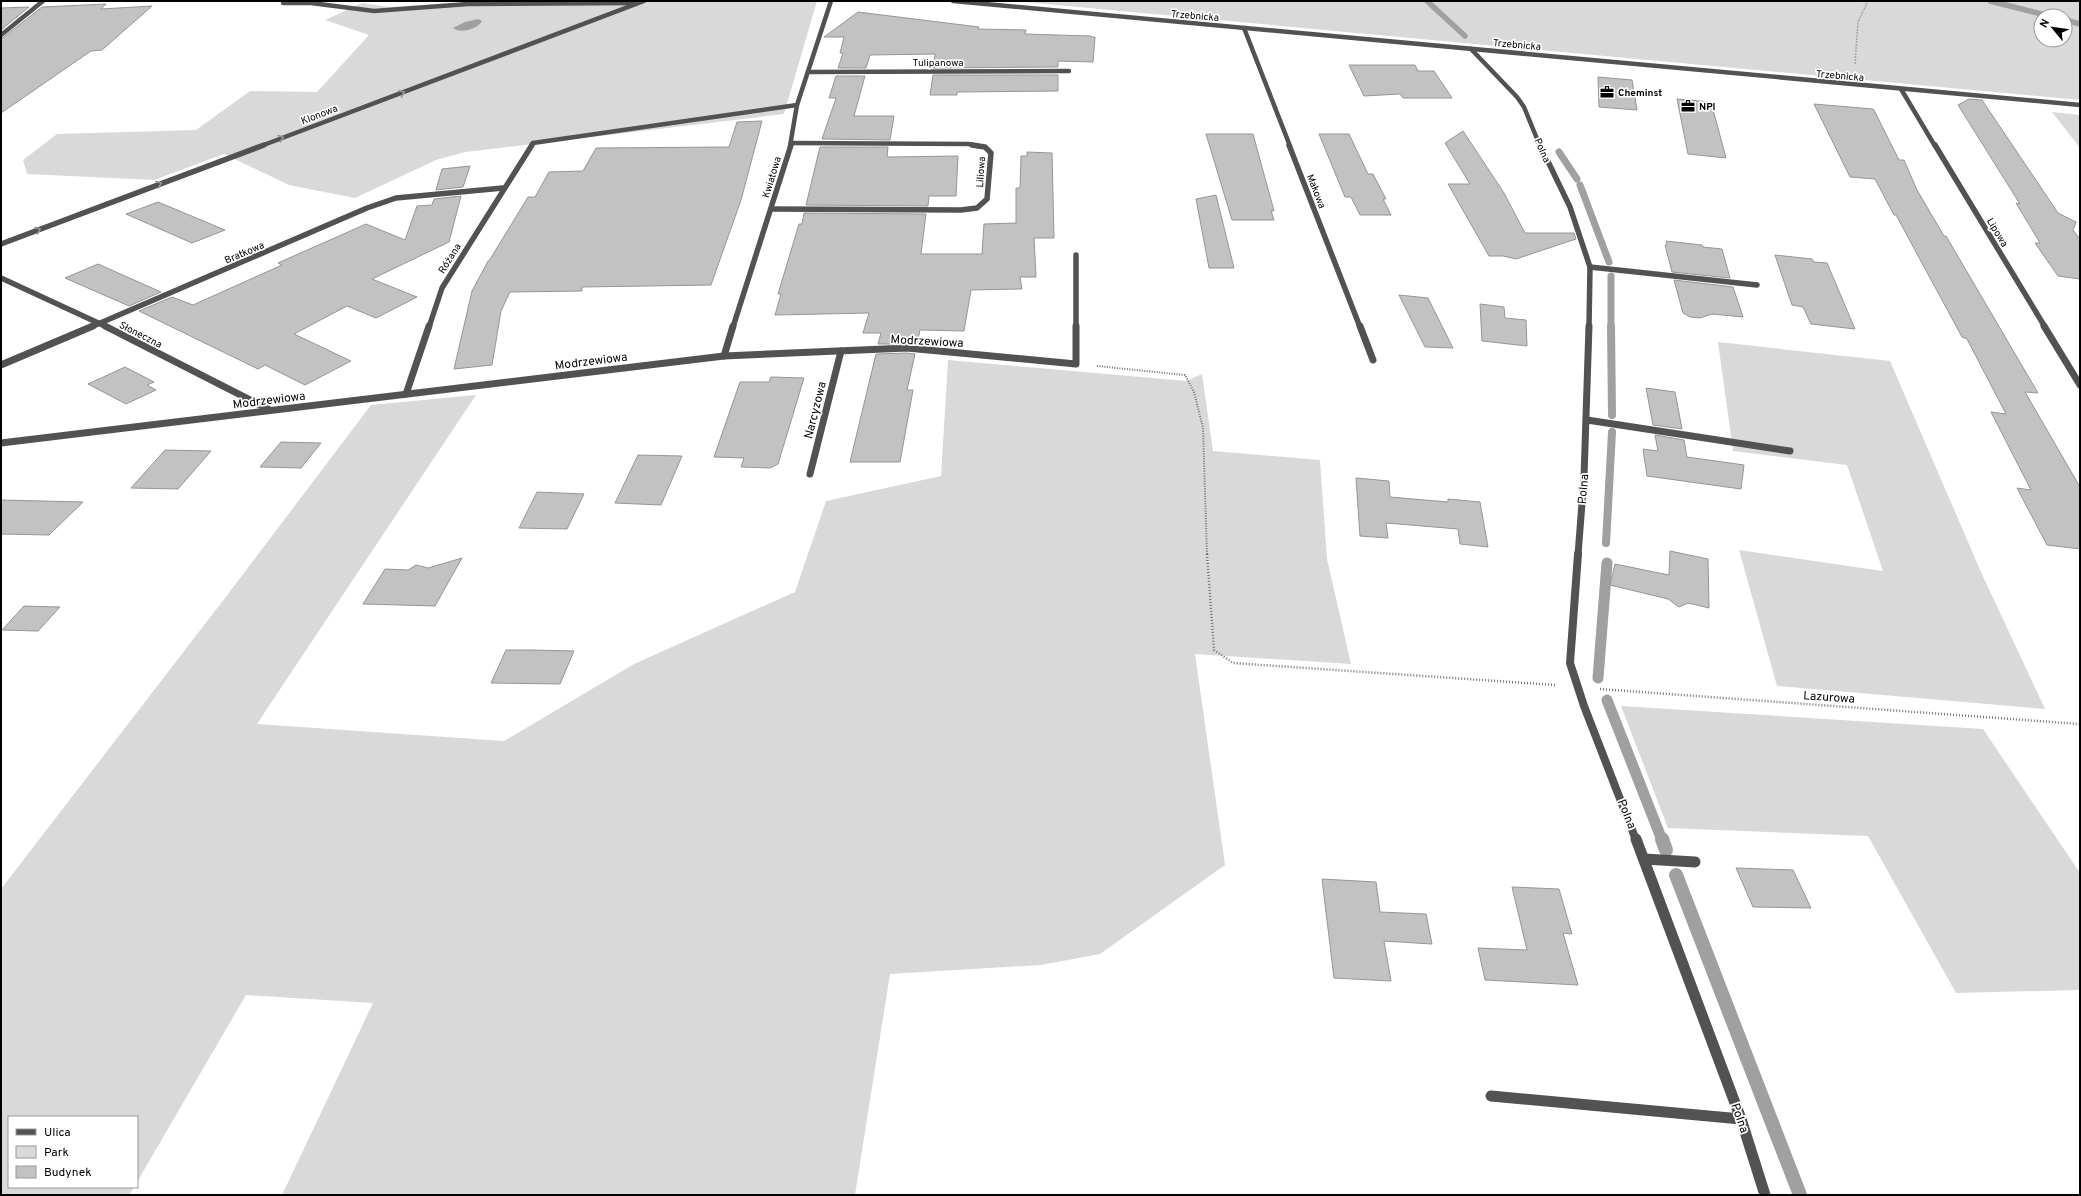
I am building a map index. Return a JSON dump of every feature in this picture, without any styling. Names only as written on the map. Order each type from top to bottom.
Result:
[{"type":"street","points":[[1,35],[43,1]]},
{"type":"street","name":"Klonowa","points":[[1,244],[644,1]]},
{"type":"street","name":"Kwiatowa","points":[[724,356],[791,143],[797,105],[831,1]]},
{"type":"street","name":"Trzebnicka","points":[[953,1],[2080,105]]},
{"type":"street","points":[[283,3],[311,3],[374,11],[468,4],[637,3]]},
{"type":"street","points":[[1,29],[9,28]]},
{"type":"street","name":"Makowa","points":[[1244,28],[1374,360]]},
{"type":"street","name":"Polna","points":[[1471,49],[1517,97],[1524,107],[1541,148],[1570,207],[1590,267],[1587,420],[1570,663],[1741,1119],[1765,1195]]},
{"type":"street","name":"Tulipanowa","points":[[808,72],[1069,71]]},
{"type":"street","name":"Lipowa","points":[[1900,89],[2080,385]]},
{"type":"street","name":"Różana","points":[[406,394],[442,288],[503,188],[533,143],[797,105]]},
{"type":"street","name":"Liliowa","points":[[771,209],[961,210],[977,208],[987,199],[991,152],[985,148],[969,144],[791,143]]},
{"type":"street","name":"Bratkowa","points":[[1,365],[396,198],[503,188]]},
{"type":"street","points":[[1076,255],[1076,364]]},
{"type":"street","points":[[1590,267],[1757,286]]},
{"type":"street","name":"Słoneczna","points":[[1,278],[100,324],[271,410]]},
{"type":"street","name":"Modrzewiowa","points":[[1,443],[724,356],[907,348],[1076,364]]},
{"type":"street","name":"Narcyzowa","points":[[810,474],[841,351]]},
{"type":"street","points":[[1587,420],[1790,451]]},
{"type":"street","points":[[1644,859],[1694,862]]},
{"type":"street","points":[[1491,1096],[1741,1119]]},
{"type":"path","points":[[1854,85],[1853,74],[1856,64],[1858,22],[1868,1]]},
{"type":"path","name":"Lazurowa","points":[[1076,364],[1184,375],[1193,388],[1205,445],[1204,524],[1214,650],[1233,663],[2080,724]]},
{"type":"green space","points":[[817,1],[784,114],[465,152],[436,160],[355,198],[289,185],[224,154],[154,180],[27,174],[23,160],[57,134],[196,130],[250,91],[317,92],[369,35],[325,20],[362,3],[390,7],[473,2]]},
{"type":"green space","points":[[1012,1],[2080,1],[2080,100]]},
{"type":"green space","points":[[2052,112],[2080,115],[2080,148]]},
{"type":"green space","points":[[1718,342],[1890,361],[1981,572],[2045,709],[1777,686],[1739,550],[1883,571],[1847,465],[1733,451]]},
{"type":"green space","points":[[948,360],[1186,381],[1202,374],[1213,451],[1320,460],[1327,559],[1351,664],[1195,654],[1225,865],[1100,954],[1041,965],[890,974],[855,1195],[282,1195],[373,1003],[246,995],[138,1180],[138,1116],[8,1116],[8,1188],[133,1188],[129,1195],[1,1195],[1,889],[371,405],[476,395],[257,724],[504,741],[634,664],[795,592],[826,501],[941,476]]},
{"type":"green space","points":[[1621,706],[1983,729],[2080,873],[2080,990],[1956,993],[1868,836],[1668,828]]},
{"type":"shaded area","points":[[478,19],[482,21],[480,24],[469,30],[460,31],[453,28],[465,22]]},
{"type":"building","points":[[106,4],[101,9],[152,6],[102,50],[91,51],[1,113],[1,39],[42,7]]},
{"type":"building","points":[[29,7],[1,30],[1,8]]},
{"type":"building","points":[[858,12],[979,27],[978,29],[1026,30],[1025,34],[1091,36],[1095,37],[1093,62],[1058,61],[1058,67],[933,68],[935,54],[870,55],[866,68],[838,68],[843,53],[840,53],[844,37],[824,37]]},
{"type":"building","points":[[1349,65],[1415,65],[1418,71],[1434,71],[1452,98],[1403,98],[1400,94],[1364,96]]},
{"type":"building","points":[[933,75],[1058,75],[1058,91],[957,92],[957,95],[930,95]]},
{"type":"building","points":[[836,76],[865,76],[854,116],[894,116],[890,140],[822,139],[836,98],[829,98]]},
{"type":"building","name":"Cheminst","points":[[1598,77],[1632,80],[1637,110],[1599,107]]},
{"type":"building","points":[[1677,99],[1711,102],[1726,158],[1688,154]]},
{"type":"building","points":[[1969,99],[1982,100],[2058,213],[2076,222],[2073,230],[2080,239],[2080,279],[2058,276],[2035,243],[2040,243],[2016,203],[2020,204],[1958,105]]},
{"type":"building","points":[[1814,104],[1873,109],[1899,160],[1904,160],[1917,190],[1944,236],[1946,236],[2038,393],[2025,392],[2080,487],[2080,549],[2047,545],[2017,488],[2031,490],[1991,412],[2006,414],[1967,339],[1962,337],[1875,179],[1850,177]]},
{"type":"building","points":[[762,121],[741,200],[711,285],[582,287],[582,291],[510,292],[501,311],[492,365],[454,369],[472,291],[488,261],[528,197],[535,197],[549,172],[583,171],[596,148],[729,147],[737,122]]},
{"type":"building","points":[[1463,131],[1504,193],[1525,233],[1574,233],[1576,239],[1516,259],[1503,256],[1489,256],[1448,184],[1470,184],[1445,143]]},
{"type":"building","points":[[1206,134],[1253,134],[1274,211],[1271,211],[1274,220],[1232,220]]},
{"type":"building","points":[[1319,134],[1349,134],[1368,174],[1373,174],[1386,199],[1383,199],[1391,215],[1360,215],[1351,197],[1345,197]]},
{"type":"building","points":[[820,147],[888,147],[887,157],[958,156],[956,196],[929,196],[928,206],[806,205]]},
{"type":"building","points":[[1027,152],[1052,153],[1054,238],[1034,238],[1036,277],[1020,277],[1022,289],[971,290],[964,331],[920,330],[917,344],[878,344],[881,333],[863,333],[869,313],[775,315],[781,294],[778,294],[799,224],[802,224],[804,213],[926,214],[921,254],[982,254],[984,224],[1016,223],[1016,188],[1020,188],[1021,156],[1027,156]]},
{"type":"building","points":[[470,166],[463,187],[436,190],[442,169]]},
{"type":"building","points":[[1216,195],[1234,268],[1209,268],[1196,199]]},
{"type":"building","points":[[461,196],[449,242],[372,279],[417,297],[376,318],[347,306],[294,334],[351,361],[305,385],[265,365],[258,369],[139,311],[172,297],[193,305],[282,265],[278,263],[366,224],[405,240],[417,206],[432,205],[434,199]]},
{"type":"building","points":[[158,202],[225,230],[192,243],[126,214]]},
{"type":"building","points":[[1666,241],[1722,249],[1730,278],[1672,272],[1665,245],[1667,245]]},
{"type":"building","points":[[1775,255],[1812,259],[1814,262],[1827,263],[1855,329],[1811,324],[1803,307],[1792,305]]},
{"type":"building","points":[[98,264],[161,292],[129,306],[65,278]]},
{"type":"building","points":[[1674,280],[1733,287],[1743,317],[1712,314],[1700,318],[1690,317],[1683,313]]},
{"type":"building","points":[[1399,295],[1428,298],[1453,348],[1425,347]]},
{"type":"building","points":[[1480,304],[1504,307],[1505,318],[1526,320],[1527,346],[1482,341]]},
{"type":"building","points":[[876,354],[915,354],[907,390],[913,390],[900,462],[850,462]]},
{"type":"building","points":[[125,367],[154,382],[147,385],[156,390],[126,404],[88,384]]},
{"type":"building","points":[[771,377],[804,378],[778,464],[770,468],[741,467],[744,458],[714,457],[740,382],[769,382]]},
{"type":"building","points":[[1646,388],[1675,392],[1682,429],[1653,425]]},
{"type":"building","points":[[1655,435],[1684,440],[1687,457],[1744,465],[1741,489],[1647,476],[1643,449],[1658,451]]},
{"type":"building","points":[[281,442],[321,443],[301,468],[260,467]]},
{"type":"building","points":[[165,450],[211,451],[178,489],[131,488]]},
{"type":"building","points":[[638,455],[682,456],[661,505],[615,503]]},
{"type":"building","points":[[1356,478],[1389,481],[1390,497],[1448,502],[1448,499],[1480,502],[1488,547],[1460,544],[1458,529],[1386,523],[1388,538],[1360,536]]},
{"type":"building","points":[[537,492],[584,494],[567,529],[519,528]]},
{"type":"building","points":[[1,500],[83,502],[49,535],[1,534]]},
{"type":"building","points":[[1670,551],[1708,559],[1709,608],[1688,603],[1679,607],[1668,599],[1610,585],[1615,564],[1669,575]]},
{"type":"building","points":[[462,558],[435,606],[363,604],[385,569],[408,570],[416,565],[428,568]]},
{"type":"building","points":[[24,606],[60,607],[38,631],[2,630]]},
{"type":"building","points":[[506,650],[574,651],[560,684],[491,683]]},
{"type":"building","points":[[1736,868],[1793,870],[1811,908],[1753,907]]},
{"type":"building","points":[[1322,879],[1376,882],[1380,912],[1426,914],[1432,944],[1384,941],[1391,981],[1334,978]]},
{"type":"building","points":[[1512,887],[1559,889],[1572,934],[1563,933],[1578,985],[1485,980],[1478,948],[1527,950]]},
{"type":"waterway","points":[[1427,1],[1465,36]]},
{"type":"waterway","points":[[1990,1],[2033,12]]},
{"type":"waterway","points":[[2073,22],[2080,24]]},
{"type":"waterway","points":[[1559,152],[1577,179]]},
{"type":"waterway","points":[[1580,185],[1609,262]]},
{"type":"waterway","points":[[1611,276],[1611,326]]},
{"type":"waterway","points":[[1611,326],[1612,415]]},
{"type":"waterway","points":[[1606,543],[1612,432]]},
{"type":"waterway","points":[[1598,678],[1607,563]]},
{"type":"waterway","points":[[1607,700],[1662,840]]},
{"type":"waterway","points":[[1662,839],[1666,850]]},
{"type":"waterway","points":[[1676,875],[1800,1195]]},
{"type":"place","name":"Cheminst","points":[[1607,92]]},
{"type":"place","name":"NPI","points":[[1688,106]]}]
